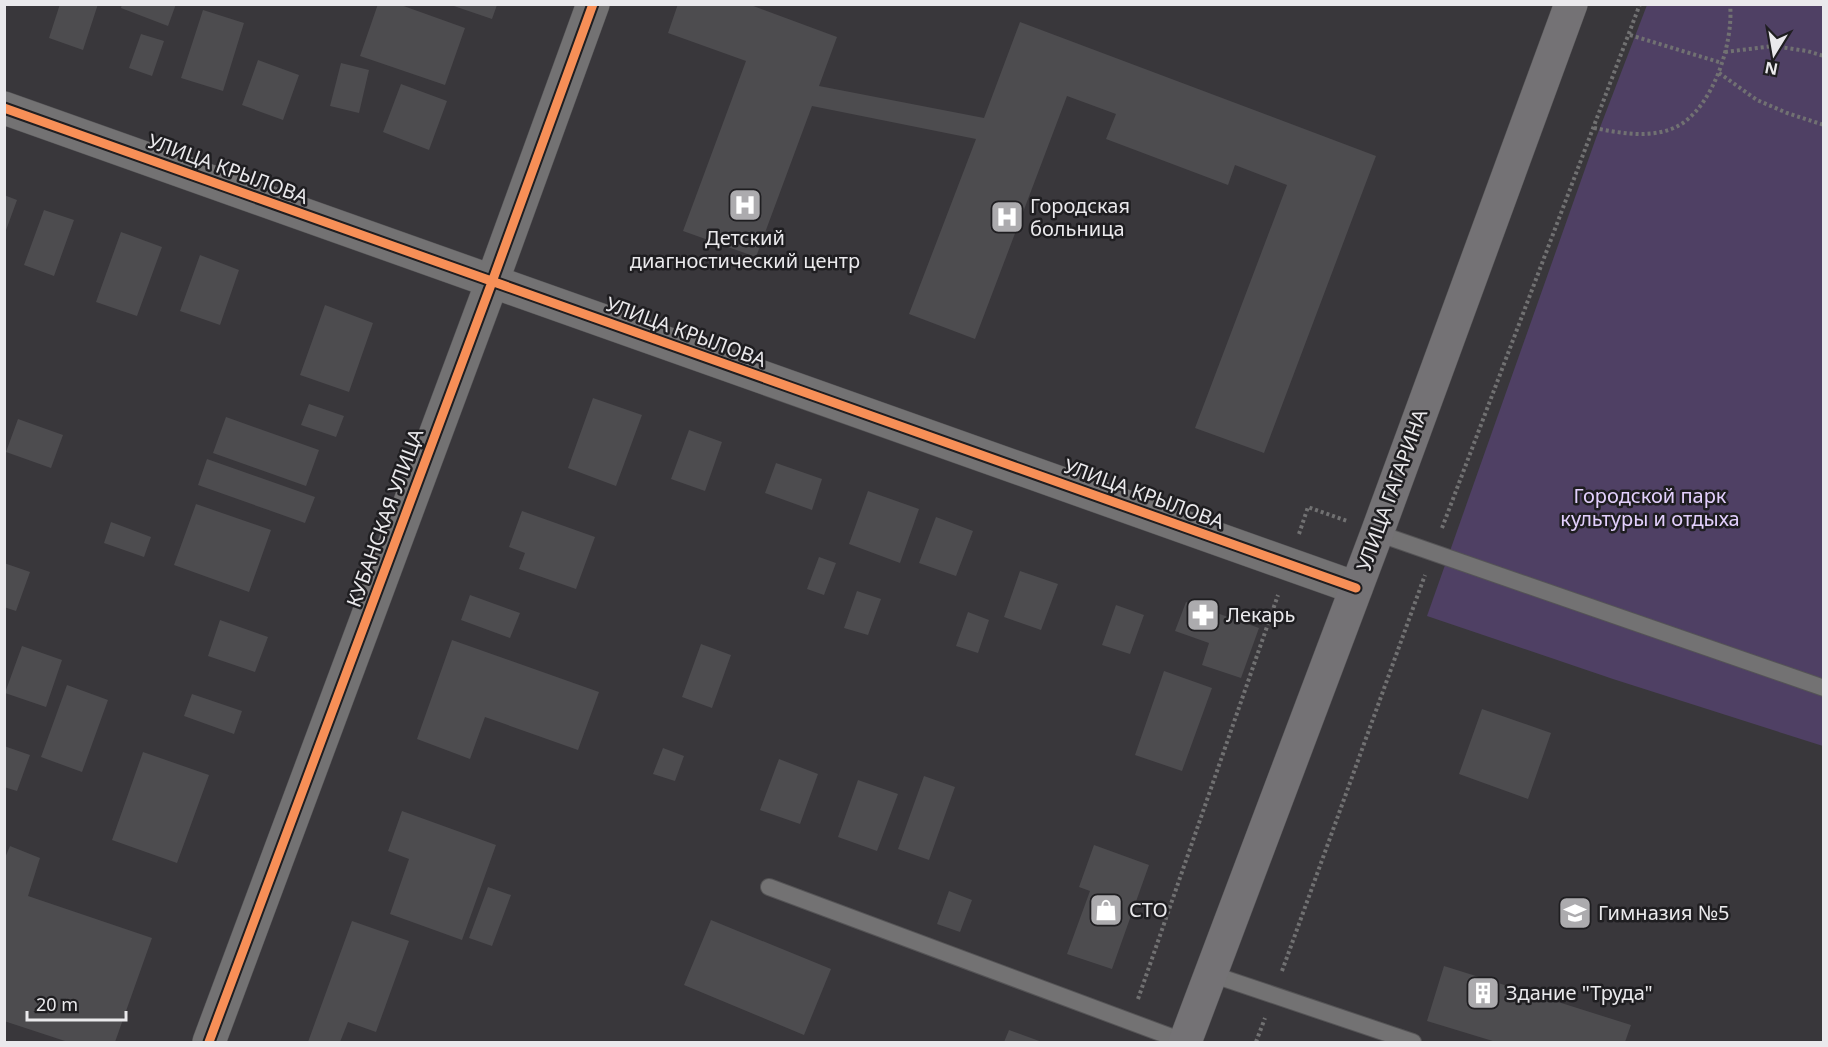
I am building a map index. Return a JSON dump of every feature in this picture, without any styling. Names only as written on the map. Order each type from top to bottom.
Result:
[{"type":"main road","name":"УЛИЦА ГАГАРИНА","points":[[1185,1042],[1377,533],[1571,4]]},
{"type":"street","name":"КУБАНСКАЯ УЛИЦА","points":[[209,1042],[593,4]]},
{"type":"street","name":"УЛИЦА КРЫЛОВА","points":[[4,108],[1356,588]]},
{"type":"lane","points":[[1377,533],[1824,688]]},
{"type":"lane","points":[[769,887],[1185,1042]]},
{"type":"lane","points":[[1211,974],[1413,1042]]},
{"type":"path","points":[[1256,1042],[1433,552],[1641,4]]},
{"type":"path","points":[[1594,128],[1623,134],[1648,134],[1677,126],[1694,113],[1719,73],[1731,21],[1730,4]]},
{"type":"path","points":[[1630,35],[1722,63]]},
{"type":"path","points":[[1725,52],[1773,46],[1824,56]]},
{"type":"path","points":[[1719,73],[1757,100],[1787,113],[1824,124]]},
{"type":"path","points":[[1131,1021],[1308,507],[1377,533]]},
{"type":"green space","name":"Городской парк культуры и отдыха","points":[[1647,5],[1823,5],[1823,746],[1613,679],[1427,616],[1596,138]]},
{"type":"building","points":[[60,4],[98,4],[83,50],[49,38]]},
{"type":"building","points":[[122,4],[176,4],[168,26],[121,8]]},
{"type":"building","points":[[378,4],[398,4],[465,28],[445,85],[360,56]]},
{"type":"building","points":[[678,4],[748,4],[837,37],[819,86],[984,118],[1020,22],[1376,156],[1264,453],[1195,428],[1287,185],[1235,165],[1228,185],[1106,139],[1116,114],[1067,96],[975,339],[909,314],[976,139],[812,106],[756,257],[683,231],[746,61],[668,33]]},
{"type":"building","points":[[451,5],[497,5],[492,19]]},
{"type":"building","points":[[203,10],[244,23],[223,91],[181,78]]},
{"type":"building","points":[[141,34],[164,41],[152,76],[129,68]]},
{"type":"building","points":[[258,60],[299,75],[283,120],[242,105]]},
{"type":"building","points":[[341,63],[369,70],[359,113],[330,106]]},
{"type":"building","points":[[401,84],[447,101],[429,150],[383,132]]},
{"type":"building","points":[[4,195],[17,200],[5,233],[4,233]]},
{"type":"building","points":[[44,210],[74,220],[54,276],[24,265]]},
{"type":"building","points":[[121,232],[162,247],[137,316],[96,302]]},
{"type":"building","points":[[200,255],[239,270],[220,325],[180,311]]},
{"type":"building","points":[[325,305],[373,323],[349,392],[300,375]]},
{"type":"building","points":[[593,398],[642,415],[616,486],[568,468]]},
{"type":"building","points":[[309,404],[344,416],[336,437],[301,425]]},
{"type":"building","points":[[226,417],[319,450],[306,486],[213,453]]},
{"type":"building","points":[[18,419],[63,435],[51,468],[6,452]]},
{"type":"building","points":[[689,430],[722,442],[705,491],[671,479]]},
{"type":"building","points":[[207,459],[315,497],[305,523],[198,485]]},
{"type":"building","points":[[776,463],[822,479],[812,510],[765,493]]},
{"type":"building","points":[[868,491],[919,509],[900,563],[849,544]]},
{"type":"building","points":[[196,504],[271,530],[249,592],[174,565]]},
{"type":"building","points":[[522,511],[595,537],[576,589],[519,569],[525,553],[509,547]]},
{"type":"building","points":[[936,517],[973,531],[956,576],[919,563]]},
{"type":"building","points":[[111,522],[151,537],[144,557],[104,543]]},
{"type":"building","points":[[819,557],[836,563],[824,595],[807,589]]},
{"type":"building","points":[[4,563],[30,572],[16,611],[4,607]]},
{"type":"building","points":[[1020,571],[1058,584],[1041,630],[1004,617]]},
{"type":"building","points":[[857,591],[881,599],[868,635],[844,628]]},
{"type":"building","points":[[470,595],[520,613],[510,638],[461,620]]},
{"type":"building","points":[[1186,602],[1259,628],[1241,678],[1202,665],[1209,643],[1175,631]]},
{"type":"building","points":[[1116,605],[1144,615],[1130,654],[1102,645]]},
{"type":"building","points":[[968,612],[989,620],[978,653],[956,646]]},
{"type":"building","points":[[220,620],[268,637],[255,672],[208,656]]},
{"type":"building","points":[[452,640],[599,692],[578,750],[485,717],[470,759],[417,739]]},
{"type":"building","points":[[701,644],[731,655],[712,708],[682,697]]},
{"type":"building","points":[[22,646],[62,660],[46,707],[5,693]]},
{"type":"building","points":[[1164,671],[1212,688],[1182,771],[1135,755]]},
{"type":"building","points":[[67,685],[108,700],[82,772],[41,757]]},
{"type":"building","points":[[192,694],[242,711],[234,734],[184,716]]},
{"type":"building","points":[[1482,709],[1551,733],[1528,799],[1459,774]]},
{"type":"building","points":[[4,746],[30,755],[17,791],[4,787]]},
{"type":"building","points":[[663,748],[684,756],[675,781],[653,774]]},
{"type":"building","points":[[143,752],[209,775],[177,863],[112,840]]},
{"type":"building","points":[[779,759],[818,774],[800,824],[760,810]]},
{"type":"building","points":[[924,776],[955,787],[929,860],[898,849]]},
{"type":"building","points":[[858,780],[898,794],[877,851],[838,837]]},
{"type":"building","points":[[402,811],[496,845],[462,940],[390,914],[409,859],[388,851]]},
{"type":"building","points":[[1094,845],[1149,865],[1112,969],[1067,954],[1090,891],[1079,887]]},
{"type":"building","points":[[10,846],[40,858],[28,896],[152,938],[115,1042],[68,1042],[4,1021],[4,860]]},
{"type":"building","points":[[488,887],[511,895],[492,946],[469,938]]},
{"type":"building","points":[[949,891],[972,900],[960,932],[937,924]]},
{"type":"building","points":[[711,920],[831,969],[804,1035],[684,985]]},
{"type":"building","points":[[352,921],[409,941],[376,1032],[348,1022],[340,1042],[308,1042]]},
{"type":"building","name":"Здание \"Труда\"","points":[[1444,966],[1631,1025],[1625,1042],[1496,1042],[1427,1021]]},
{"type":"building","points":[[1009,1030],[1042,1042],[1004,1042]]},
{"type":"cycle path","points":[[209,1042],[593,4]]},
{"type":"cycle path","points":[[4,108],[1356,588]]},
{"type":"place","name":"Детский диагностический центр","points":[[745,205]]},
{"type":"place","name":"Городская больница","points":[[1007,217]]},
{"type":"place","name":"Лекарь","points":[[1203,615]]},
{"type":"place","name":"СТО","points":[[1106,910]]},
{"type":"place","name":"Гимназия №5","points":[[1575,913]]},
{"type":"place","name":"Здание \"Труда\"","points":[[1483,993]]}]
